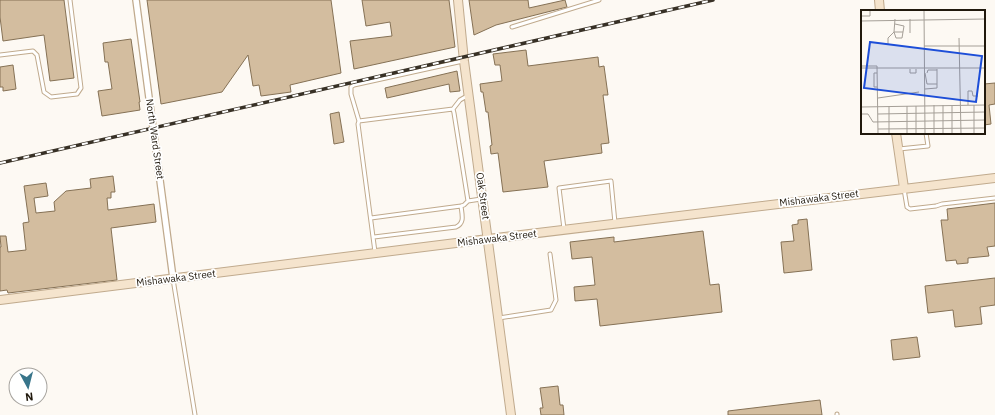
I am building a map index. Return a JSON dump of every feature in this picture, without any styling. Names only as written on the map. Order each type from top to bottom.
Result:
[{"type":"street","name":"North Ward Street","points":[[136,0],[173,278]]},
{"type":"street","name":"Oak Street","points":[[458,0],[464,61],[512,415]]},
{"type":"street","points":[[879,0],[880,10]]},
{"type":"street","points":[[896,134],[904,188]]},
{"type":"street","name":"Mishawaka Street","points":[[0,300],[615,223],[995,178]]},
{"type":"lane","points":[[0,55],[33,51],[37,55],[44,92],[51,97],[77,94],[81,88],[70,0]]},
{"type":"lane","points":[[512,27],[599,0]]},
{"type":"lane","points":[[375,253],[358,124],[359,121],[350,94],[351,88],[354,85],[464,61]]},
{"type":"lane","points":[[359,121],[452,109],[460,100],[469,95]]},
{"type":"lane","points":[[452,109],[454,113],[468,201]]},
{"type":"lane","points":[[898,149],[928,146],[926,134]]},
{"type":"lane","points":[[564,230],[559,188],[611,181],[615,223]]},
{"type":"lane","points":[[904,188],[906,207],[910,209],[995,198]]},
{"type":"lane","points":[[371,218],[461,206],[468,201],[483,199]]},
{"type":"lane","points":[[374,237],[456,227],[463,221],[461,206]]},
{"type":"lane","points":[[499,318],[551,310],[556,300],[550,254]]},
{"type":"lane","points":[[173,278],[195,415]]},
{"type":"building","points":[[0,0],[64,0],[74,78],[50,81],[44,35],[3,41],[0,17]]},
{"type":"building","points":[[147,0],[331,0],[341,73],[290,85],[291,92],[261,96],[259,85],[253,86],[248,55],[222,92],[161,104]]},
{"type":"building","points":[[362,0],[449,0],[455,47],[354,69],[350,41],[392,36],[390,22],[366,26]]},
{"type":"building","points":[[469,0],[528,0],[529,8],[565,0],[567,7],[496,25],[474,35]]},
{"type":"building","points":[[131,39],[140,110],[102,116],[98,91],[112,89],[108,62],[105,62],[103,43]]},
{"type":"building","points":[[526,50],[528,66],[598,57],[599,67],[604,66],[608,95],[603,95],[609,143],[601,144],[602,153],[544,161],[548,187],[503,192],[498,153],[491,154],[490,146],[492,145],[488,112],[486,112],[483,92],[481,92],[480,84],[502,81],[500,65],[495,65],[493,54]]},
{"type":"building","points":[[13,65],[16,89],[3,91],[3,87],[0,87],[0,67]]},
{"type":"building","points":[[457,71],[460,91],[450,92],[449,84],[387,98],[385,88]]},
{"type":"building","points":[[995,83],[995,104],[989,105],[991,124],[985,125],[985,84]]},
{"type":"building","points":[[339,112],[344,142],[334,144],[330,114]]},
{"type":"building","points":[[113,176],[115,192],[111,192],[111,198],[107,198],[108,210],[154,204],[156,222],[111,228],[117,280],[8,293],[7,290],[0,291],[0,236],[6,236],[8,252],[26,250],[23,223],[29,222],[24,186],[46,183],[48,196],[34,198],[36,213],[55,211],[54,202],[66,191],[91,188],[90,179]]},
{"type":"building","points":[[995,203],[995,246],[987,247],[989,256],[968,258],[968,263],[957,264],[956,260],[946,261],[941,220],[948,220],[947,209]]},
{"type":"building","points":[[807,219],[812,270],[784,273],[781,242],[794,241],[792,225],[798,224],[798,220]]},
{"type":"building","points":[[703,231],[710,285],[719,284],[722,312],[600,326],[597,299],[575,301],[574,287],[595,285],[592,257],[572,259],[570,242],[614,237],[614,242]]},
{"type":"building","points":[[995,278],[995,305],[980,307],[982,324],[955,327],[953,310],[928,313],[925,286]]},
{"type":"building","points":[[917,337],[920,357],[893,360],[891,340]]},
{"type":"building","points":[[558,386],[560,405],[563,405],[564,415],[541,415],[540,408],[543,408],[540,388]]},
{"type":"building","points":[[820,400],[822,415],[728,415],[728,411]]},
{"type":"railway","points":[[0,163],[713,0]]}]
